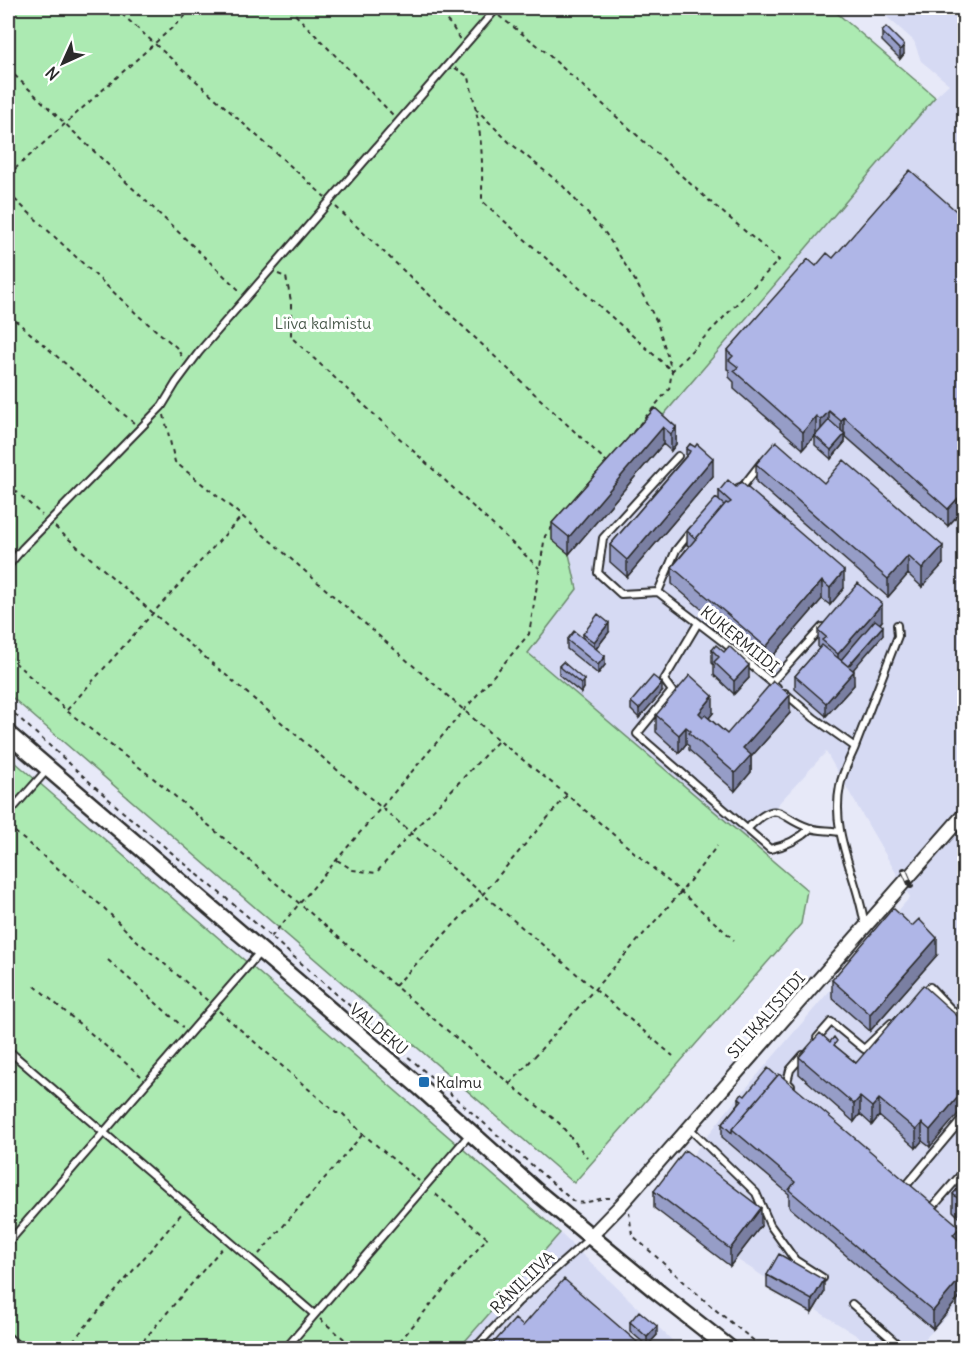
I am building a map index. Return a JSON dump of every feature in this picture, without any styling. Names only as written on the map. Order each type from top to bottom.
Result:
[{"type":"street","name":"VALDEKU","points":[[8,734],[421,1088],[590,1237],[729,1348]]},
{"type":"street","name":"SILIKALTSIIDI","points":[[590,1237],[621,1206],[964,814]]},
{"type":"lane","points":[[8,566],[162,406],[188,367],[495,9]]},
{"type":"lane","points":[[678,456],[603,538],[598,573],[621,594],[658,592],[676,550],[696,526]]},
{"type":"lane","points":[[732,490],[743,486],[764,460]]},
{"type":"lane","name":"KUKERMIIDI","points":[[658,592],[814,718],[855,747]]},
{"type":"lane","points":[[698,622],[664,680],[672,691],[637,734],[770,849],[800,838],[811,828]]},
{"type":"lane","points":[[772,682],[828,622]]},
{"type":"lane","points":[[865,927],[839,832],[837,810],[840,784],[898,636],[897,625]]},
{"type":"lane","points":[[8,814],[48,769]]},
{"type":"lane","points":[[747,829],[767,812],[779,811],[811,828],[839,832]]},
{"type":"lane","points":[[8,1243],[260,952]]},
{"type":"lane","points":[[913,1002],[930,987],[964,1023]]},
{"type":"lane","points":[[795,1090],[787,1083],[790,1070],[831,1022],[864,1048],[897,1018]]},
{"type":"lane","points":[[8,1050],[314,1314]]},
{"type":"lane","points":[[905,1187],[964,1117]]},
{"type":"lane","points":[[689,1128],[756,1193],[770,1225],[795,1260],[823,1278]]},
{"type":"lane","points":[[286,1348],[471,1133]]},
{"type":"lane","points":[[930,1209],[964,1171]]},
{"type":"lane","points":[[896,1180],[913,1195]]},
{"type":"lane","points":[[922,1202],[939,1217]]},
{"type":"lane","name":"RÄNILIIVA","points":[[475,1348],[518,1302],[590,1237]]},
{"type":"lane","points":[[852,1304],[902,1348]]},
{"type":"lane","points":[[8,1337],[20,1348]]},
{"type":"path","points":[[115,8],[330,201],[607,462]]},
{"type":"path","points":[[8,175],[64,122],[194,8]]},
{"type":"path","points":[[289,8],[399,121]]},
{"type":"path","points":[[434,8],[452,26],[463,47]]},
{"type":"path","points":[[495,9],[706,198],[779,260],[672,371]]},
{"type":"path","points":[[448,64],[469,77],[479,129],[482,201],[672,371]]},
{"type":"path","points":[[8,69],[247,297]]},
{"type":"path","points":[[475,108],[509,142],[562,184],[606,234],[636,282],[657,322],[672,371],[669,389],[623,444]]},
{"type":"path","points":[[8,193],[140,317],[176,347],[188,367]]},
{"type":"path","points":[[270,270],[286,277],[291,301],[291,337],[540,569]]},
{"type":"path","points":[[8,314],[140,429]]},
{"type":"path","points":[[162,406],[175,462],[242,516],[498,740],[567,795],[734,940]]},
{"type":"path","points":[[8,484],[153,613],[673,1056]]},
{"type":"path","points":[[67,711],[242,516]]},
{"type":"path","points":[[271,937],[529,634],[545,536],[559,520]]},
{"type":"path","points":[[8,656],[67,711],[162,785],[510,1084],[559,1123],[587,1157]]},
{"type":"path","points":[[8,708],[123,812],[271,937],[573,1201],[579,1203],[607,1197],[616,1201]]},
{"type":"path","points":[[337,860],[353,870],[375,873],[498,740]]},
{"type":"path","points":[[395,986],[483,894],[567,795]]},
{"type":"path","points":[[8,826],[336,1113],[342,1113],[363,1134],[488,1238],[394,1348]]},
{"type":"path","points":[[510,1084],[681,892],[717,846]]},
{"type":"path","points":[[108,960],[189,1033]]},
{"type":"path","points":[[35,986],[147,1082]]},
{"type":"path","points":[[253,1261],[363,1134]]},
{"type":"path","points":[[67,1348],[189,1205]]},
{"type":"path","points":[[628,1211],[632,1235],[712,1307],[763,1348]]},
{"type":"path","points":[[137,1348],[228,1240]]},
{"type":"path","points":[[314,1314],[355,1348]]},
{"type":"shaded area","points":[[877,8],[964,8],[964,1299],[916,1348],[876,1348],[653,1206],[730,1107],[910,897],[826,752],[746,839],[528,653],[577,589],[552,540],[655,425],[935,97],[949,84],[921,61],[914,41]]},
{"type":"shaded area","points":[[560,1233],[680,1348],[459,1348]]},
{"type":"green space","name":"Liiva kalmistu","points":[[8,8],[831,8],[935,97],[655,425],[569,554],[577,589],[528,653],[807,890],[801,924],[574,1183],[8,694]]},
{"type":"green space","points":[[8,756],[560,1233],[459,1348],[8,1348]]},
{"type":"building","points":[[886,27],[904,45],[900,50],[882,32]]},
{"type":"building","points":[[910,170],[964,218],[964,495],[948,509],[844,417],[841,421],[829,411],[821,420],[816,416],[803,432],[734,371],[738,367],[729,360],[733,356],[727,351],[808,259],[816,266],[827,253],[833,258]]},
{"type":"building","points":[[655,408],[676,427],[671,434],[663,427],[569,537],[552,523]]},
{"type":"building","points":[[829,420],[845,434],[831,450],[815,436]]},
{"type":"building","points":[[776,441],[824,483],[844,460],[943,546],[922,569],[908,556],[888,579],[756,464]]},
{"type":"building","points":[[690,444],[695,447],[697,444],[713,458],[627,560],[610,545],[689,453],[690,451],[686,449]]},
{"type":"building","points":[[728,480],[736,487],[741,482],[844,571],[830,588],[822,581],[766,647],[672,567],[726,503],[731,502],[719,491]]},
{"type":"building","points":[[716,498],[724,505],[696,539],[687,531]]},
{"type":"building","points":[[858,583],[882,604],[838,654],[822,640],[826,637],[818,630]]},
{"type":"building","points":[[598,614],[609,623],[594,642],[583,634]]},
{"type":"building","points":[[875,620],[883,626],[848,666],[841,660]]},
{"type":"building","points":[[574,631],[605,656],[598,665],[567,640]]},
{"type":"building","points":[[716,645],[724,652],[729,646],[749,665],[734,681],[714,662],[719,657],[712,650]]},
{"type":"building","points":[[822,645],[854,671],[826,703],[795,676]]},
{"type":"building","points":[[563,662],[584,680],[581,684],[559,666]]},
{"type":"building","points":[[690,675],[713,696],[699,713],[703,717],[705,715],[727,734],[773,681],[790,695],[743,748],[751,755],[735,773],[689,733],[691,731],[686,727],[679,735],[656,715]]},
{"type":"building","points":[[653,676],[662,683],[639,709],[631,702]]},
{"type":"building","points":[[893,908],[912,926],[919,919],[937,938],[870,1014],[832,980]]},
{"type":"building","points":[[923,985],[964,1022],[964,1090],[930,1130],[922,1123],[916,1130],[879,1099],[872,1107],[860,1097],[854,1104],[799,1057],[820,1033],[830,1042],[834,1037],[837,1041],[834,1045],[856,1063]]},
{"type":"building","points":[[768,1068],[777,1076],[732,1129],[732,1133],[722,1124],[742,1100],[739,1098],[742,1094],[745,1096]]},
{"type":"building","points":[[779,1074],[960,1227],[953,1235],[964,1245],[964,1274],[933,1311],[789,1190],[795,1182],[732,1129]]},
{"type":"building","points":[[685,1150],[761,1208],[730,1249],[654,1191]]},
{"type":"building","points":[[964,1182],[964,1204],[953,1194]]},
{"type":"building","points":[[779,1254],[824,1280],[812,1300],[767,1275]]},
{"type":"building","points":[[564,1279],[644,1348],[489,1348],[515,1319],[523,1326]]},
{"type":"building","points":[[639,1311],[657,1326],[647,1337],[630,1322]]},
{"type":"railway","points":[[904,870],[911,886]]},
{"type":"place","name":"Kalmu","points":[[424,1082]]}]
